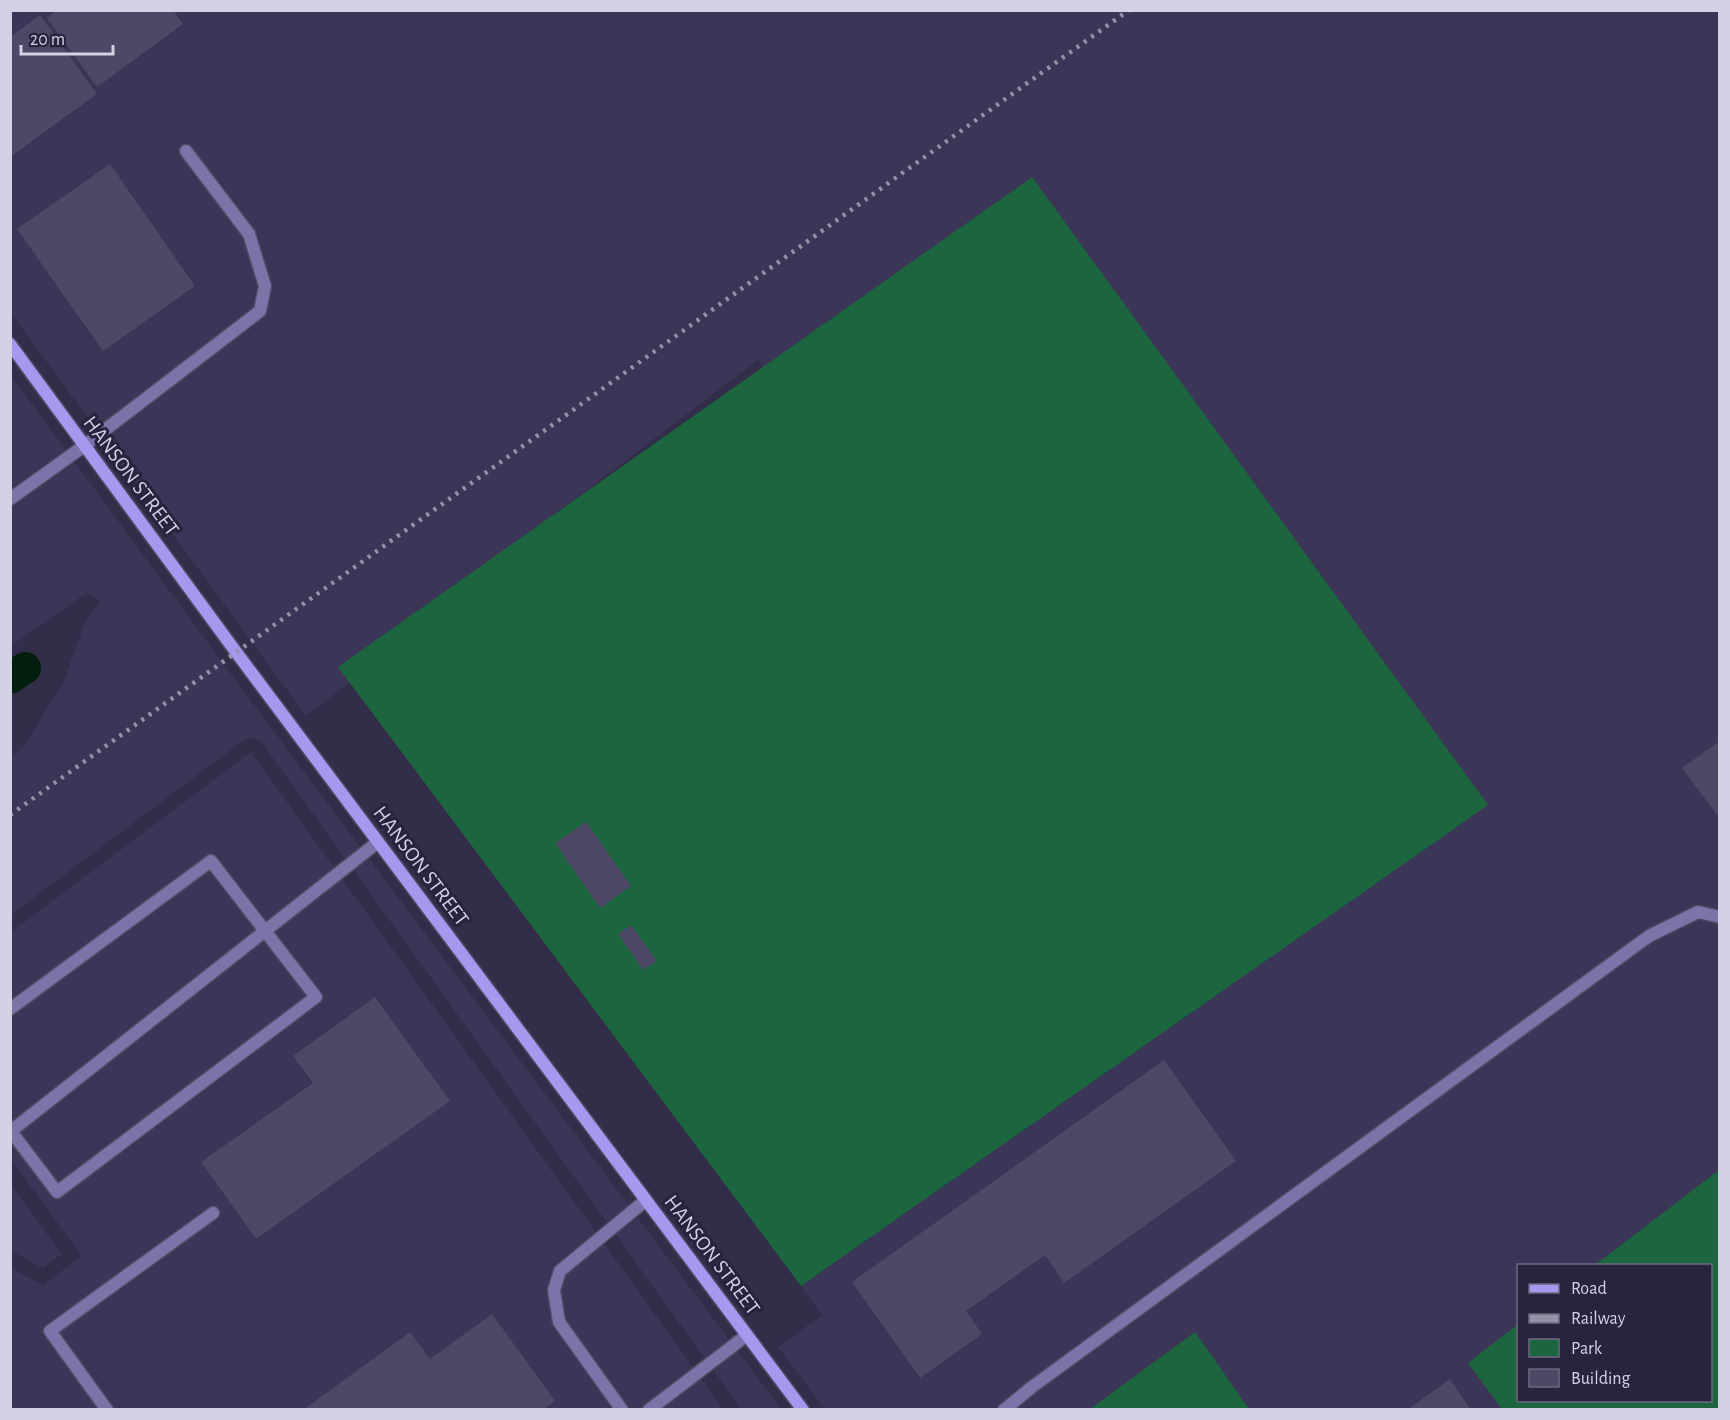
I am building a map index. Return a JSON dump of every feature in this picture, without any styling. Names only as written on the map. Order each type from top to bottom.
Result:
[{"type":"street","points":[[10,499],[153,395],[260,311],[266,286],[249,234],[186,152]]},
{"type":"street","name":"HANSON STREET","points":[[11,345],[378,842],[803,1410]]},
{"type":"street","points":[[10,1009],[211,861],[264,931],[316,997],[57,1192],[11,1131],[264,931],[378,842]]},
{"type":"street","points":[[1004,1410],[1051,1373],[1649,936],[1698,912],[1719,917]]},
{"type":"street","points":[[622,1410],[559,1322],[554,1290],[560,1271],[646,1200]]},
{"type":"street","points":[[107,1410],[50,1331],[213,1213]]},
{"type":"street","points":[[649,1410],[747,1335]]},
{"type":"shaded area","points":[[10,11],[1719,11],[1719,1409],[825,1409],[778,1347],[822,1315],[801,1286],[1211,999],[951,651],[758,360],[428,611],[430,621],[306,716],[11,313]]},
{"type":"shaded area","points":[[10,374],[222,662],[781,1409],[741,1409],[260,740],[252,738],[243,741],[11,915],[11,757],[24,746],[63,683],[85,623],[100,602],[88,592],[11,646]]},
{"type":"shaded area","points":[[251,752],[723,1409],[11,1409],[10,1268],[43,1285],[82,1256],[11,1160],[11,932]]},
{"type":"shaded area","points":[[11,1185],[62,1254],[43,1268],[11,1251]]},
{"type":"green space","points":[[1032,177],[1488,805],[801,1286],[338,667]]},
{"type":"green space","points":[[1719,1170],[1719,1409],[1502,1409],[1468,1363],[1517,1325],[1517,1402],[1712,1402],[1712,1264],[1596,1264]]},
{"type":"green space","points":[[1195,1332],[1249,1409],[1090,1409]]},
{"type":"building","points":[[57,10],[173,10],[183,24],[97,87],[47,18]]},
{"type":"building","points":[[40,15],[97,94],[10,157],[10,37]]},
{"type":"building","points":[[110,164],[195,286],[103,351],[17,229]]},
{"type":"building","points":[[1720,741],[1720,819],[1682,768]]},
{"type":"building","points":[[586,822],[631,886],[600,908],[555,843]]},
{"type":"building","points":[[631,925],[657,961],[643,970],[618,934]]},
{"type":"building","points":[[375,997],[450,1101],[256,1239],[201,1162],[313,1083],[293,1056]]},
{"type":"building","points":[[1164,1060],[1236,1161],[1064,1283],[1045,1255],[966,1311],[982,1334],[920,1378],[852,1282]]},
{"type":"building","points":[[492,1314],[555,1401],[543,1410],[303,1410],[410,1332],[430,1359]]},
{"type":"building","points":[[1450,1379],[1471,1410],[1407,1410]]},
{"type":"waterway","points":[[10,678],[25,668]]},
{"type":"railway","points":[[10,815],[1129,10]]}]
